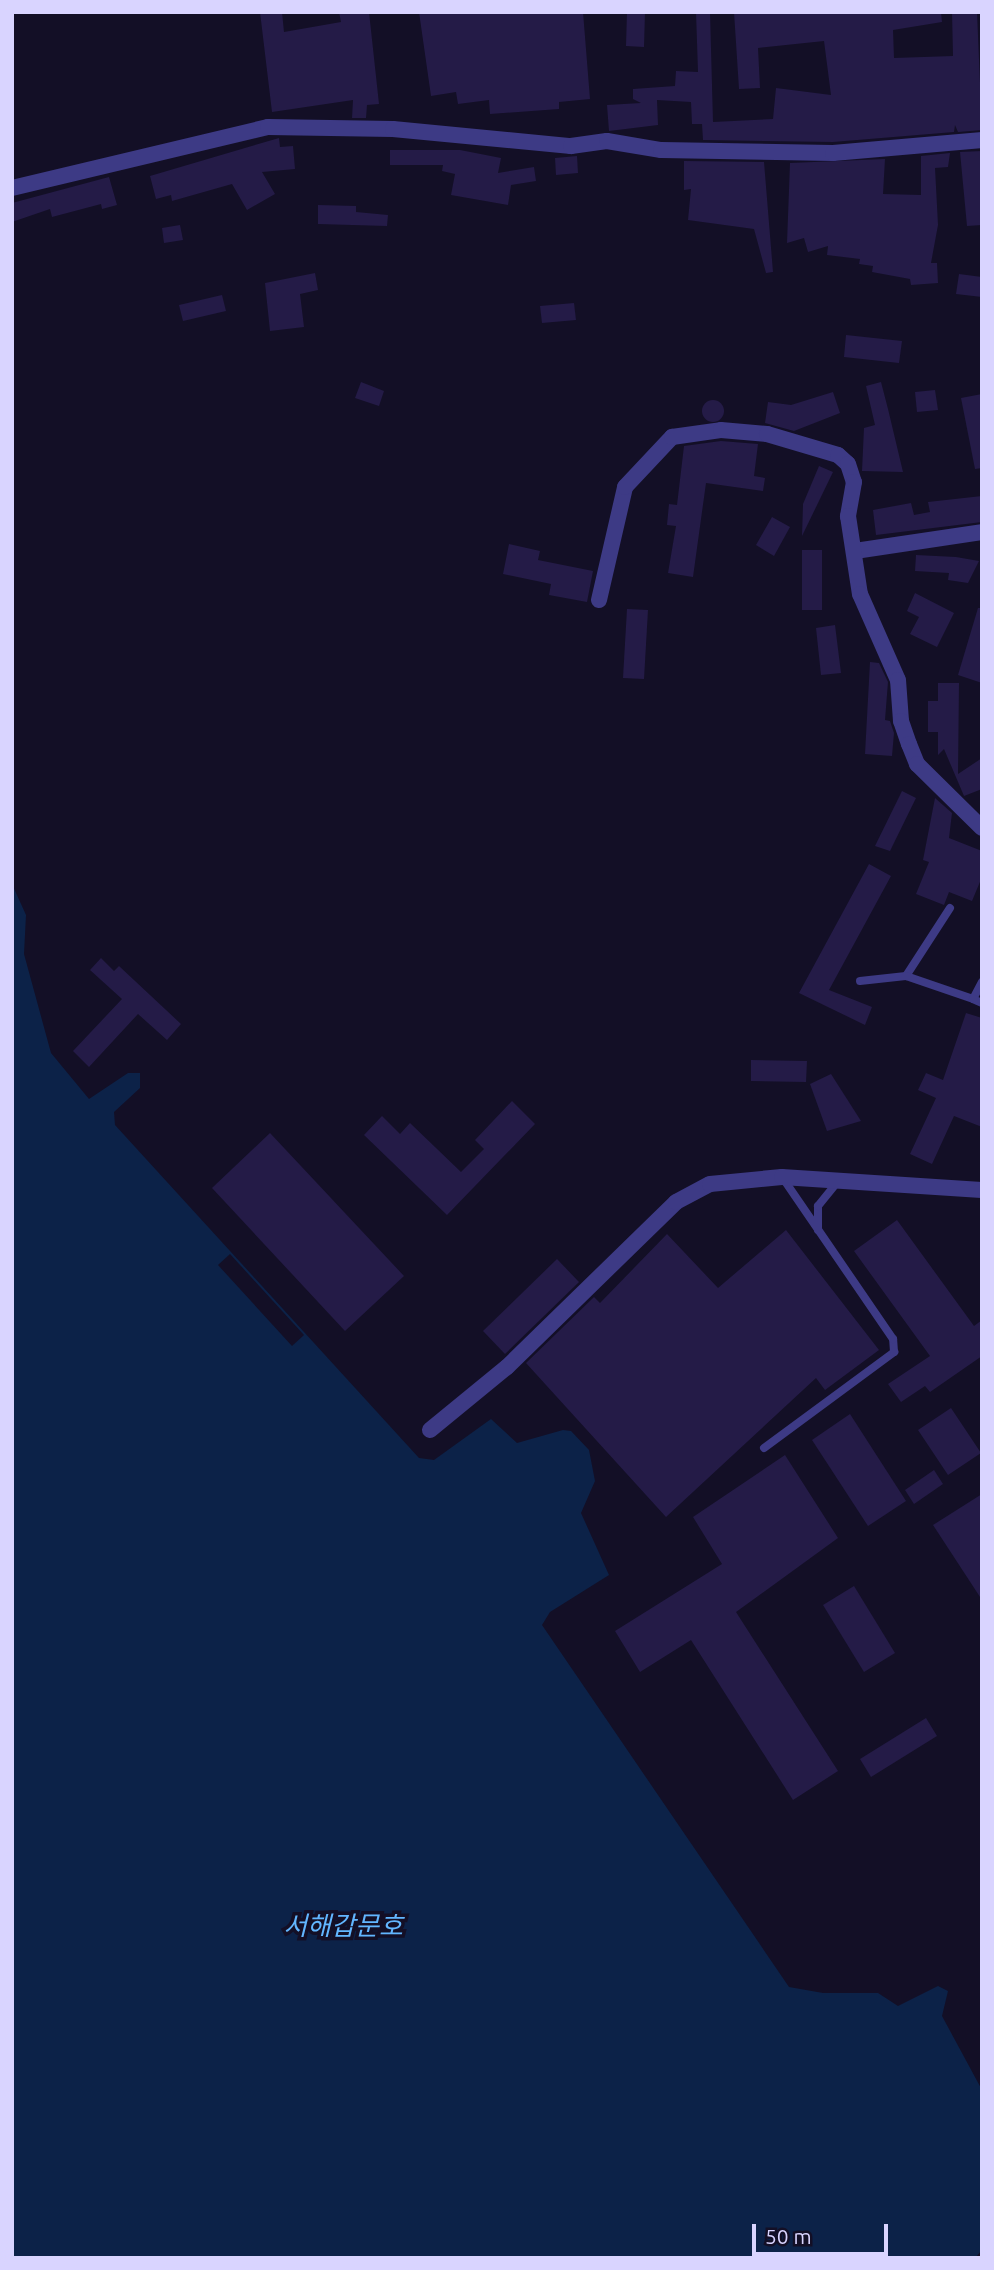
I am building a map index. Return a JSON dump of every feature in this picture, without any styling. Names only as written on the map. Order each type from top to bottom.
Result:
[{"type":"street","points":[[12,188],[268,127],[393,129],[570,146],[607,141],[661,150],[833,153],[982,140]]},
{"type":"street","points":[[599,600],[625,487],[672,437],[721,430],[767,434],[838,455],[854,482],[848,516],[860,594],[898,680],[901,721],[917,764],[982,828]]},
{"type":"street","points":[[855,551],[982,532]]},
{"type":"street","points":[[430,1430],[507,1367],[676,1202],[710,1184],[782,1177],[982,1190]]},
{"type":"lane","points":[[906,976],[950,908]]},
{"type":"lane","points":[[860,981],[906,976],[982,1003]]},
{"type":"lane","points":[[973,999],[982,982]]},
{"type":"lane","points":[[764,1448],[894,1352],[893,1339],[782,1177]]},
{"type":"lane","points":[[818,1231],[818,1206],[827,1189],[841,1180]]},
{"type":"water","name":"서해갑문호","points":[[12,884],[26,915],[24,954],[51,1053],[89,1099],[128,1073],[140,1073],[140,1088],[114,1112],[115,1125],[419,1458],[434,1460],[491,1419],[517,1443],[563,1430],[571,1431],[589,1450],[595,1481],[581,1513],[609,1575],[550,1612],[542,1625],[789,1987],[823,1993],[878,1993],[898,2006],[938,1986],[948,1991],[942,2016],[982,2090],[982,2250],[975,2258],[12,2258]]},
{"type":"pier","points":[[230,1254],[304,1335],[292,1346],[218,1265]]},
{"type":"building","points":[[260,12],[282,12],[284,32],[341,22],[339,12],[369,12],[379,104],[367,105],[366,118],[352,118],[353,100],[272,112]]},
{"type":"building","points":[[419,12],[583,12],[590,99],[559,102],[559,109],[490,114],[489,100],[458,104],[456,92],[431,96]]},
{"type":"building","points":[[627,12],[645,12],[644,47],[626,46]]},
{"type":"building","points":[[696,12],[710,12],[713,122],[773,119],[776,88],[831,95],[824,41],[758,48],[760,88],[739,89],[734,12],[941,12],[942,22],[893,30],[894,58],[953,56],[952,12],[977,12],[982,130],[958,132],[955,125],[954,132],[833,142],[703,140],[702,124],[692,124],[691,102],[657,100],[658,125],[609,131],[607,105],[641,103],[633,99],[633,89],[675,86],[676,71],[698,72]]},
{"type":"building","points":[[279,138],[280,147],[293,146],[295,169],[262,172],[275,194],[247,210],[232,184],[172,201],[171,195],[156,199],[150,176]]},
{"type":"building","points":[[390,150],[460,150],[501,158],[498,173],[534,167],[536,181],[511,185],[508,205],[451,195],[455,174],[442,171],[443,165],[390,165]]},
{"type":"building","points":[[982,151],[982,225],[967,226],[960,152]]},
{"type":"building","points":[[950,153],[948,167],[935,168],[938,225],[931,263],[937,263],[938,283],[911,285],[910,279],[872,272],[873,266],[859,264],[860,259],[827,255],[828,246],[808,252],[804,238],[787,243],[790,163],[885,159],[883,194],[921,195],[921,156]]},
{"type":"building","points":[[577,156],[578,173],[556,175],[555,158]]},
{"type":"building","points":[[684,161],[764,162],[773,272],[766,273],[754,229],[688,220],[691,189],[684,190]]},
{"type":"building","points":[[109,177],[117,205],[102,209],[101,204],[52,217],[50,209],[12,222],[12,203]]},
{"type":"building","points":[[318,205],[356,206],[356,212],[388,215],[387,226],[318,224]]},
{"type":"building","points":[[180,225],[183,240],[164,243],[162,228]]},
{"type":"building","points":[[315,273],[318,290],[300,294],[304,327],[270,331],[265,283]]},
{"type":"building","points":[[959,274],[982,277],[982,297],[956,294]]},
{"type":"building","points":[[222,295],[226,311],[183,321],[179,305]]},
{"type":"building","points":[[574,303],[576,320],[542,323],[540,306]]},
{"type":"building","points":[[846,335],[902,341],[899,363],[844,357]]},
{"type":"building","points":[[361,382],[384,391],[379,406],[355,398]]},
{"type":"building","points":[[881,382],[903,472],[862,471],[864,428],[875,425],[866,386]]},
{"type":"building","points":[[935,390],[938,410],[917,412],[915,392]]},
{"type":"building","points":[[833,392],[840,413],[794,431],[765,423],[768,402],[791,405]]},
{"type":"building","points":[[982,394],[982,468],[975,469],[961,398]]},
{"type":"building","points":[[713,400],[721,403],[724,411],[721,419],[713,422],[705,419],[702,411],[705,403]]},
{"type":"building","points":[[721,441],[758,444],[754,476],[765,478],[763,491],[706,483],[693,577],[668,573],[676,526],[667,525],[669,504],[677,505],[684,446]]},
{"type":"building","points":[[819,466],[833,472],[802,536],[803,504]]},
{"type":"building","points":[[982,496],[982,522],[876,535],[873,510],[911,503],[914,515],[930,512],[928,502]]},
{"type":"building","points":[[772,517],[790,527],[774,556],[756,545]]},
{"type":"building","points":[[509,544],[540,551],[538,560],[593,571],[587,602],[549,595],[551,584],[503,574]]},
{"type":"building","points":[[802,550],[822,550],[822,610],[802,610]]},
{"type":"building","points":[[916,555],[979,561],[968,583],[948,580],[949,573],[915,571]]},
{"type":"building","points":[[915,593],[954,613],[937,647],[910,634],[919,617],[907,611]]},
{"type":"building","points":[[978,608],[982,608],[982,683],[958,675]]},
{"type":"building","points":[[627,609],[648,610],[644,679],[623,678]]},
{"type":"building","points":[[835,625],[841,673],[821,675],[816,628]]},
{"type":"building","points":[[870,662],[879,663],[888,682],[885,720],[890,721],[894,733],[892,756],[865,754]]},
{"type":"building","points":[[938,683],[959,683],[958,774],[982,758],[982,789],[964,796],[944,749],[938,755],[938,732],[928,732],[928,701],[938,701]]},
{"type":"building","points":[[902,791],[916,798],[890,851],[875,846]]},
{"type":"building","points":[[935,798],[952,813],[949,838],[982,851],[982,877],[972,901],[949,892],[944,905],[916,894],[929,862],[923,860]]},
{"type":"building","points":[[869,864],[891,876],[829,990],[872,1007],[865,1025],[799,993]]},
{"type":"building","points":[[101,958],[114,971],[119,966],[181,1024],[167,1040],[138,1014],[89,1067],[73,1051],[122,999],[90,970]]},
{"type":"building","points":[[966,1013],[982,1018],[982,1127],[954,1116],[932,1164],[910,1154],[936,1098],[918,1090],[926,1073],[943,1080]]},
{"type":"building","points":[[751,1060],[807,1061],[806,1082],[751,1081]]},
{"type":"building","points":[[831,1074],[861,1121],[827,1131],[810,1084]]},
{"type":"building","points":[[512,1101],[535,1124],[447,1215],[364,1135],[382,1116],[400,1134],[410,1123],[461,1172],[484,1149],[475,1140]]},
{"type":"building","points":[[270,1133],[404,1276],[345,1331],[212,1188]]},
{"type":"building","points":[[897,1220],[974,1326],[982,1320],[982,1356],[930,1392],[925,1386],[901,1402],[888,1384],[930,1356],[854,1251]]},
{"type":"building","points":[[786,1230],[879,1350],[825,1390],[816,1378],[666,1517],[526,1363],[594,1297],[600,1303],[667,1234],[718,1288]]},
{"type":"building","points":[[557,1259],[579,1282],[505,1354],[483,1331]]},
{"type":"building","points":[[951,1408],[981,1453],[948,1475],[918,1430]]},
{"type":"building","points":[[850,1414],[906,1501],[868,1526],[812,1440]]},
{"type":"building","points":[[785,1455],[838,1538],[736,1612],[838,1771],[793,1800],[691,1640],[640,1672],[615,1631],[722,1564],[693,1517]]},
{"type":"building","points":[[934,1470],[943,1484],[914,1504],[905,1490]]},
{"type":"building","points":[[982,1494],[982,1600],[933,1525]]},
{"type":"building","points":[[854,1586],[895,1653],[864,1672],[823,1605]]},
{"type":"building","points":[[926,1718],[937,1736],[871,1777],[860,1759]]}]
